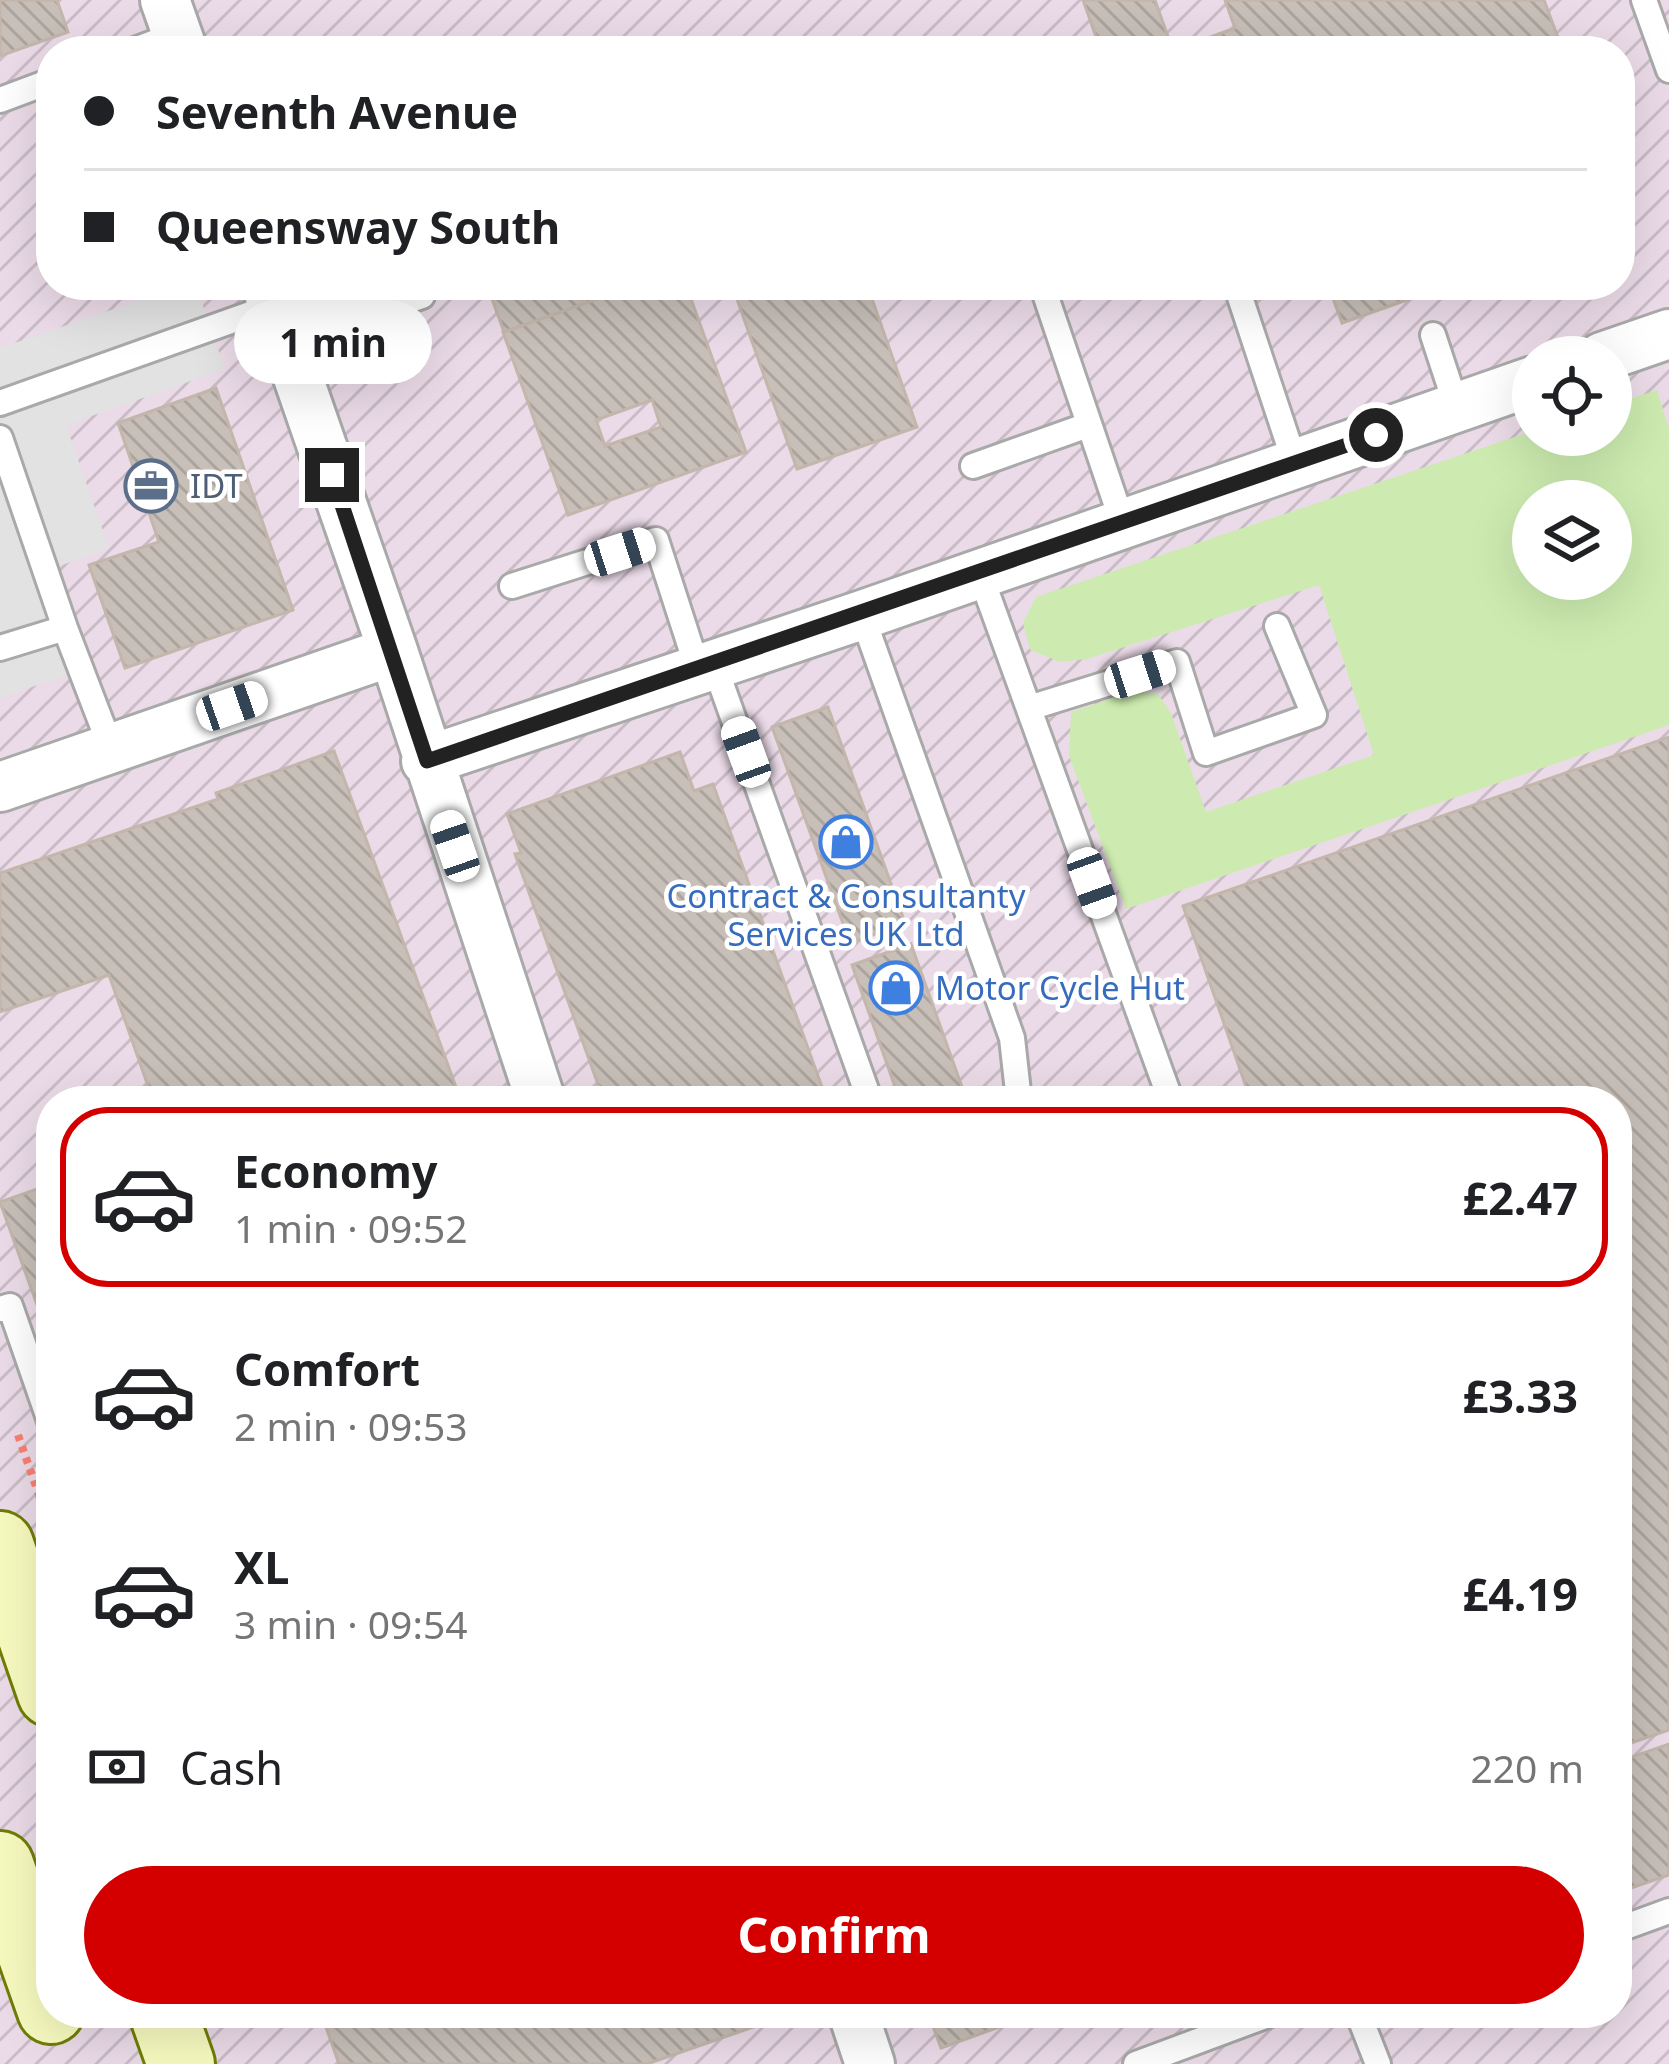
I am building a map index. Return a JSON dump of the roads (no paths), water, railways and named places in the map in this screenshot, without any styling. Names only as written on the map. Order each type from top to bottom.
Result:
[{"type":"street","points":[[275,311],[536,1086]]},
{"type":"street","points":[[1632,347],[1669,334]]},
{"type":"street","points":[[427,761],[1512,388]]},
{"type":"street","points":[[0,787],[393,651]]},
{"type":"street","points":[[0,1546],[36,1650]]},
{"type":"street","points":[[0,1865],[36,1966]]},
{"type":"street","points":[[58,2028],[70,2064]]},
{"type":"street","points":[[168,2028],[181,2064]]},
{"type":"street","points":[[858,2028],[870,2064]]},
{"type":"lane","points":[[1644,0],[1669,70]]},
{"type":"lane","points":[[0,100],[36,87]]},
{"type":"lane","points":[[0,403],[275,311],[383,300]]},
{"type":"lane","points":[[1047,300],[1123,524]]},
{"type":"lane","points":[[1241,300],[1295,463]]},
{"type":"lane","points":[[1433,335],[1457,408]]},
{"type":"lane","points":[[973,466],[1088,425]]},
{"type":"lane","points":[[0,438],[64,628],[111,748]]},
{"type":"lane","points":[[512,586],[656,540],[864,1086]]},
{"type":"lane","points":[[980,574],[1166,1086]]},
{"type":"lane","points":[[862,615],[1012,1038],[1017,1086]]},
{"type":"lane","points":[[1029,708],[1177,662],[1206,754],[1314,715],[1277,626]]},
{"type":"lane","points":[[0,648],[64,628]]},
{"type":"lane","points":[[0,1309],[10,1306],[36,1381]]},
{"type":"lane","points":[[1632,1925],[1669,1911]]},
{"type":"lane","points":[[1136,2064],[1233,2028]]},
{"type":"lane","points":[[1364,2028],[1378,2064]]},
{"type":"place","name":"IDT","points":[[151,486]]},
{"type":"place","name":"Contract & Consultanty Services UK Ltd","points":[[846,842]]},
{"type":"place","name":"Motor Cycle Hut","points":[[896,988]]}]
